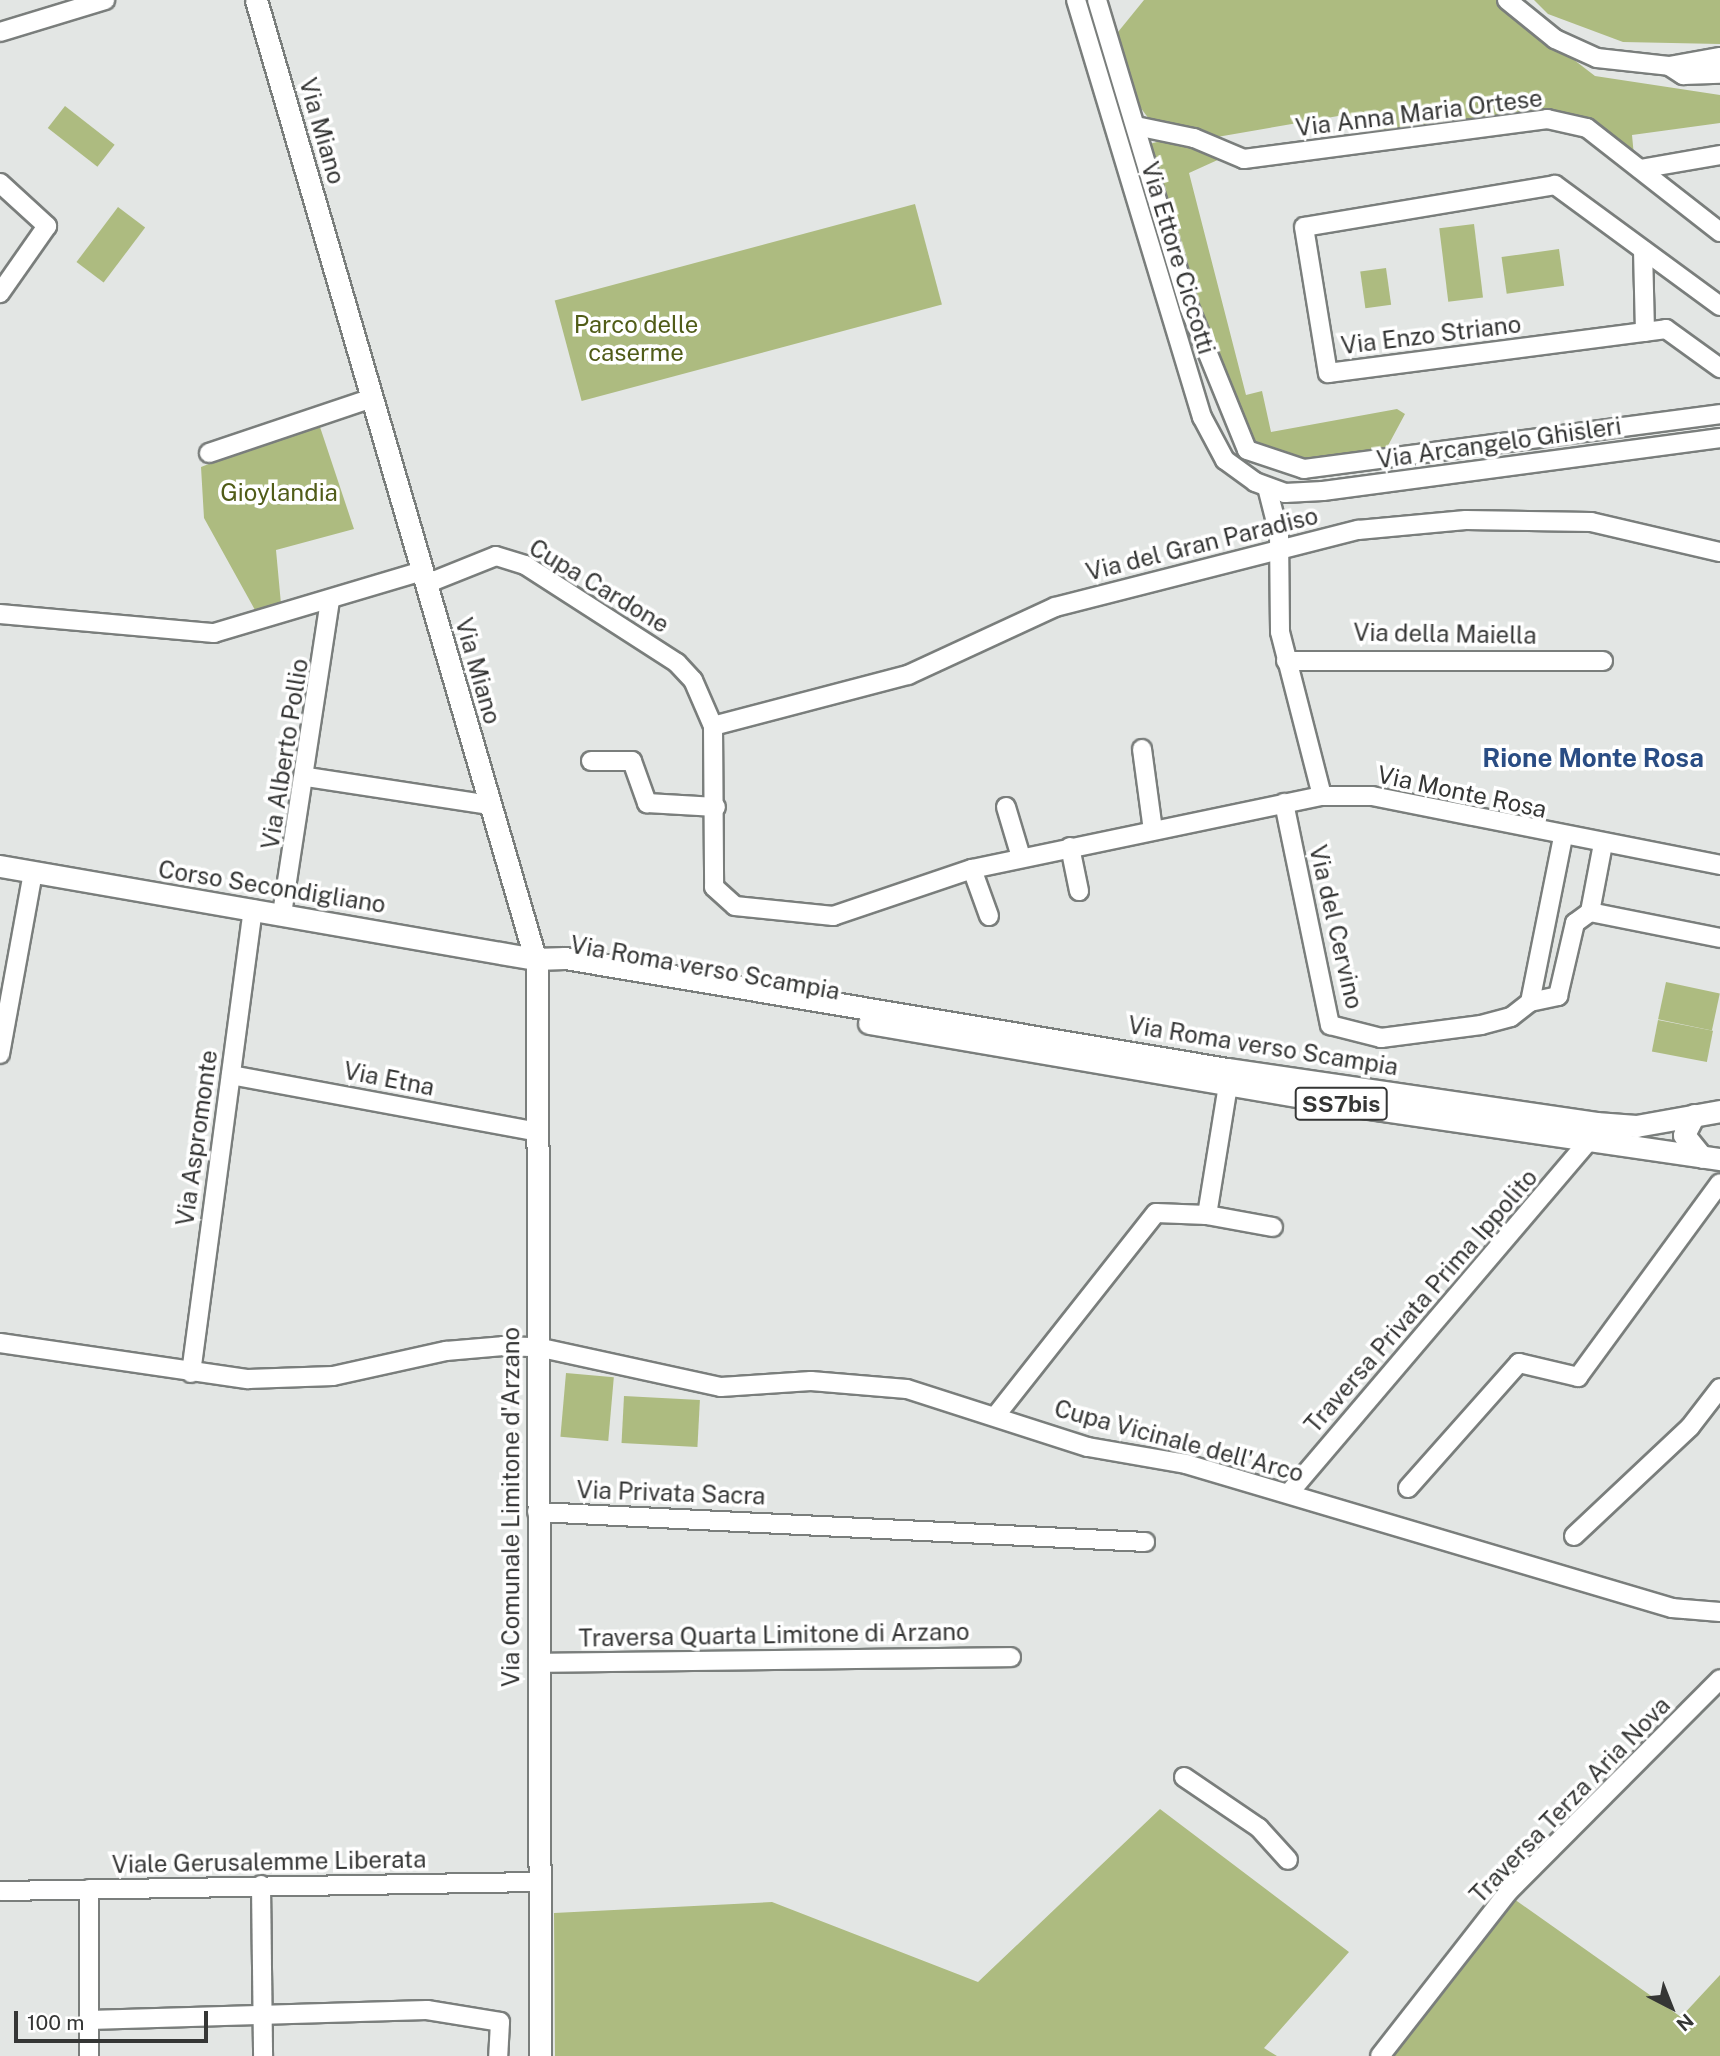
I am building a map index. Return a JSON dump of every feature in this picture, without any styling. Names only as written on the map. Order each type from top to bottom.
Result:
[{"type":"main road","name":"Via Miano","points":[[255,2],[535,958]]},
{"type":"main road","name":"Corso Secondigliano","points":[[0,866],[535,958]]},
{"type":"main road","name":"Via Roma verso Scampia","points":[[535,958],[565,958],[868,1009],[1226,1080],[1636,1126],[1720,1111]]},
{"type":"main road","name":"Via Roma verso Scampia","points":[[535,958],[557,969],[981,1044],[1226,1080],[1711,1158]]},
{"type":"main road","name":"Via Comunale Limitone d'Arzano","points":[[535,958],[538,1132],[540,2056]]},
{"type":"main road","points":[[1694,1115],[1684,1135],[1711,1158]]},
{"type":"street","points":[[0,32],[105,0]]},
{"type":"street","name":"Via Ettore Ciccotti","points":[[1076,0],[1202,417],[1225,460],[1267,487],[1285,493]]},
{"type":"street","name":"Via Ettore Ciccotti","points":[[1097,0],[1189,307],[1237,436],[1247,450],[1304,469]]},
{"type":"street","points":[[1507,0],[1555,39],[1597,58],[1670,66],[1720,57]]},
{"type":"street","points":[[1670,66],[1683,75],[1720,74]]},
{"type":"street","name":"Via Anna Maria Ortese","points":[[1136,126],[1194,138],[1244,159],[1547,119],[1587,128],[1720,232]]},
{"type":"street","points":[[1640,169],[1720,155]]},
{"type":"street","points":[[0,183],[47,226],[0,293]]},
{"type":"street","name":"Via Enzo Striano","points":[[1643,250],[1555,185],[1304,228],[1328,373],[1666,329],[1720,368]]},
{"type":"street","points":[[1643,250],[1720,306]]},
{"type":"street","points":[[1643,250],[1645,332]]},
{"type":"street","points":[[209,453],[372,398]]},
{"type":"street","name":"Via Arcangelo Ghisleri","points":[[1304,469],[1720,414]]},
{"type":"street","name":"Via Arcangelo Ghisleri","points":[[1285,493],[1720,438]]},
{"type":"street","points":[[1267,487],[1279,551],[1286,661],[1322,796]]},
{"type":"street","name":"Via del Gran Paradiso","points":[[713,726],[908,675],[1055,607],[1358,530],[1466,520],[1591,523],[1720,552]]},
{"type":"street","name":"Cupa Cardone","points":[[0,614],[214,633],[424,578],[496,556],[525,565],[677,663],[693,680],[713,726]]},
{"type":"street","name":"Via Alberto Pollio","points":[[282,915],[307,777],[330,602]]},
{"type":"street","name":"Via della Maiella","points":[[1286,661],[1603,661]]},
{"type":"street","name":"Via Monte Rosa","points":[[713,726],[715,887],[735,906],[833,916],[972,869],[1322,796],[1372,796],[1563,837],[1720,865]]},
{"type":"street","points":[[1142,749],[1153,830]]},
{"type":"street","points":[[591,761],[632,761],[647,803],[716,807]]},
{"type":"street","points":[[307,777],[490,805]]},
{"type":"street","name":"Via del Cervino","points":[[1284,803],[1330,1025],[1381,1038],[1481,1025],[1511,1017],[1530,1002]]},
{"type":"street","points":[[1006,807],[1021,858]]},
{"type":"street","points":[[1563,837],[1530,1002],[1558,996],[1575,923],[1590,912],[1603,844]]},
{"type":"street","points":[[1070,847],[1079,891]]},
{"type":"street","points":[[972,869],[989,915]]},
{"type":"street","points":[[0,1054],[33,872]]},
{"type":"street","name":"Via Aspromonte","points":[[191,1373],[253,909]]},
{"type":"street","points":[[1590,912],[1720,938]]},
{"type":"street","name":"Via Etna","points":[[231,1074],[538,1132]]},
{"type":"street","points":[[1207,1216],[1226,1080]]},
{"type":"street","name":"Traversa Privata Prima Ippolito","points":[[1289,1493],[1590,1140]]},
{"type":"street","points":[[1408,1488],[1519,1363],[1578,1377],[1720,1183]]},
{"type":"street","points":[[997,1414],[1156,1213],[1207,1216],[1273,1227]]},
{"type":"street","name":"Cupa Vicinale dell'Arco","points":[[0,1343],[54,1346],[191,1373],[282,1380],[446,1351],[537,1347],[721,1387],[811,1381],[907,1389],[997,1414],[1088,1447],[1186,1464],[1672,1608],[1720,1612]]},
{"type":"street","points":[[1574,1536],[1690,1427],[1720,1388]]},
{"type":"street","name":"Via Privata Sacra","points":[[537,1512],[1145,1542]]},
{"type":"street","name":"Traversa Quarta Limitone di Arzano","points":[[538,1663],[1011,1657]]},
{"type":"street","name":"Traversa Terza Aria Nova","points":[[1380,2056],[1509,1891],[1720,1679]]},
{"type":"street","points":[[1184,1777],[1259,1828],[1288,1860]]},
{"type":"street","name":"Viale Gerusalemme Liberata","points":[[0,1891],[539,1882]]},
{"type":"street","points":[[261,1885],[263,2056]]},
{"type":"street","points":[[89,1889],[89,2056]]},
{"type":"street","points":[[89,2020],[427,2010],[500,2022],[498,2056]]},
{"type":"green space","points":[[1144,0],[1496,0],[1595,76],[1720,95],[1720,123],[1632,135],[1634,156],[1575,126],[1399,139],[1344,115],[1217,137],[1187,132],[1152,123],[1137,103],[1118,32]]},
{"type":"green space","points":[[1534,0],[1720,0],[1720,44],[1623,42],[1548,14]]},
{"type":"green space","points":[[65,106],[115,145],[97,167],[48,128]]},
{"type":"green space","points":[[1165,140],[1191,140],[1222,158],[1189,173],[1246,395],[1262,391],[1271,432],[1397,409],[1405,414],[1384,453],[1294,468],[1237,436],[1149,144]]},
{"type":"green space","name":"Parco delle caserme","points":[[915,204],[942,304],[582,401],[555,301]]},
{"type":"green space","points":[[118,207],[145,227],[104,283],[76,262]]},
{"type":"green space","points":[[1474,224],[1483,297],[1448,302],[1439,228]]},
{"type":"green space","points":[[1559,249],[1564,286],[1507,294],[1502,257]]},
{"type":"green space","points":[[1386,268],[1391,305],[1365,308],[1360,272]]},
{"type":"green space","name":"Gioylandia","points":[[318,421],[354,529],[276,550],[281,604],[255,610],[204,518],[201,467]]},
{"type":"green space","points":[[1666,982],[1720,993],[1712,1031],[1658,1019]]},
{"type":"green space","points":[[1658,1020],[1713,1031],[1707,1062],[1652,1051]]},
{"type":"green space","points":[[566,1373],[614,1377],[608,1441],[560,1437]]},
{"type":"green space","points":[[624,1396],[700,1400],[697,1447],[622,1443]]},
{"type":"green space","points":[[1160,1809],[1349,1952],[1264,2048],[1277,2056],[555,2056],[554,1913],[772,1902],[978,1982]]},
{"type":"green space","points":[[1514,1899],[1681,2017],[1720,1975],[1720,2056],[1382,2056]]},
{"type":"district","name":"Rione Monte Rosa","points":[[1593,758]]}]
